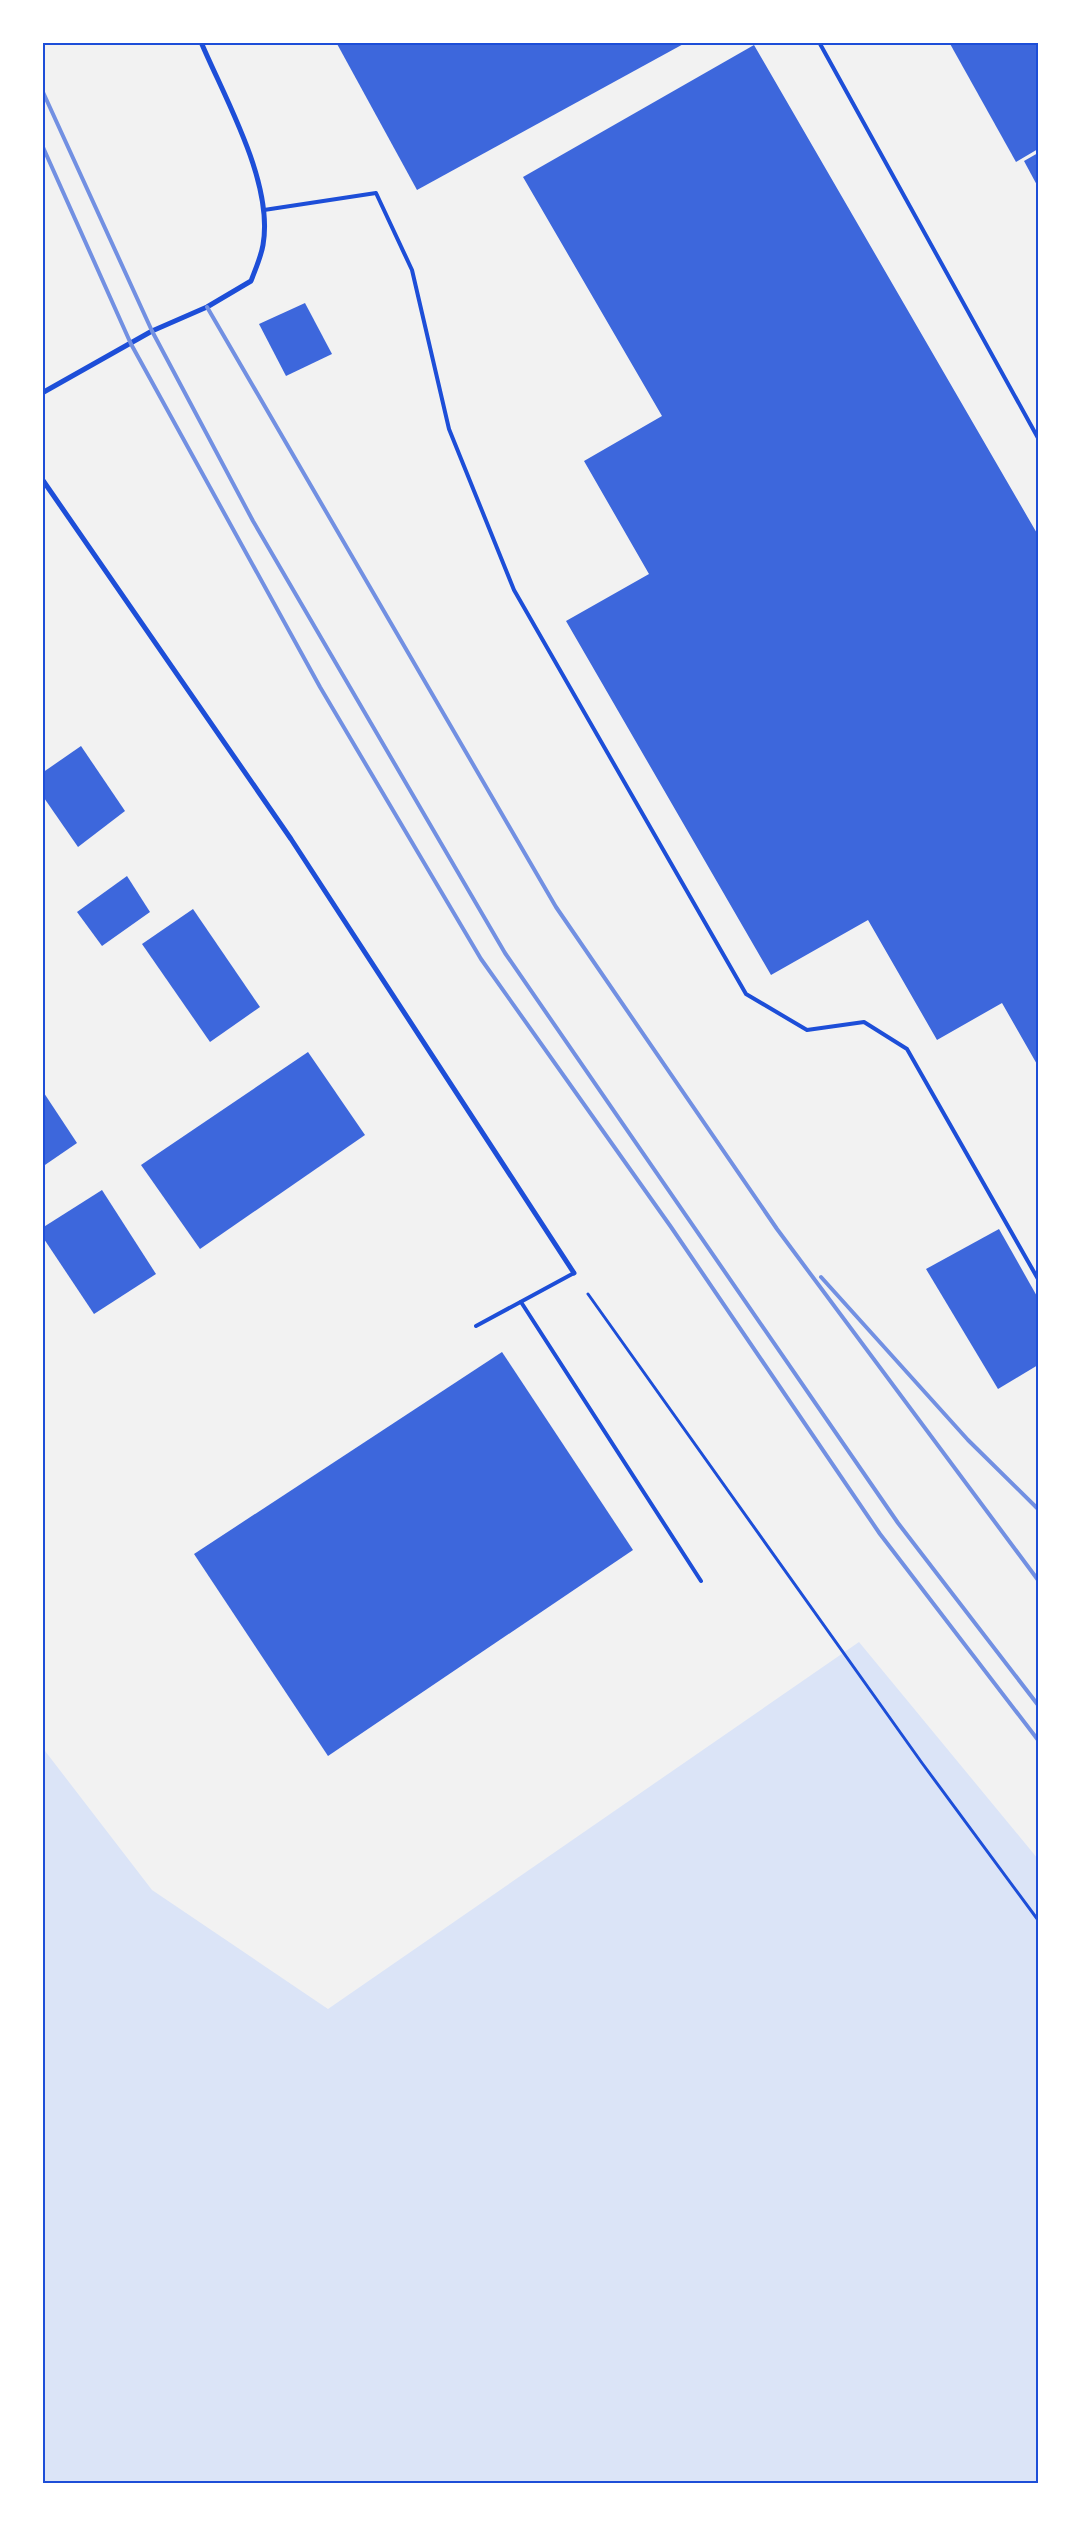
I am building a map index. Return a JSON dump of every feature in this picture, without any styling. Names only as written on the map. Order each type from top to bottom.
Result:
[{"type":"street","points":[[42,393],[152,331],[207,307],[251,282],[263,245],[264,210],[258,175],[201,42]]},
{"type":"street","points":[[42,479],[291,839],[574,1273]]},
{"type":"lane","points":[[819,42],[1038,438]]},
{"type":"lane","points":[[264,210],[376,193],[412,270],[448,429],[514,590],[746,994],[807,1030],[864,1022],[907,1050],[1038,1279]]},
{"type":"lane","points":[[476,1326],[574,1273]]},
{"type":"lane","points":[[521,1302],[701,1581]]},
{"type":"path","points":[[574,1273],[922,1763],[1038,1920]]},
{"type":"shaded area","points":[[859,1642],[1038,1859],[1038,2483],[43,2483],[42,1747],[152,1890],[328,2009]]},
{"type":"building","points":[[336,42],[687,42],[417,190]]},
{"type":"building","points":[[949,42],[1038,42],[1038,149],[1016,162]]},
{"type":"building","points":[[754,45],[1038,535],[1038,1066],[1002,1003],[937,1040],[868,920],[771,975],[566,621],[649,574],[584,461],[662,416],[523,177]]},
{"type":"building","points":[[1038,153],[1038,187],[1024,161]]},
{"type":"building","points":[[305,303],[332,354],[286,376],[259,324]]},
{"type":"building","points":[[81,746],[125,811],[78,847],[42,795],[42,773]]},
{"type":"building","points":[[127,876],[150,912],[102,946],[77,912]]},
{"type":"building","points":[[193,909],[260,1007],[210,1042],[142,944]]},
{"type":"building","points":[[308,1052],[365,1135],[200,1249],[141,1165]]},
{"type":"building","points":[[42,1090],[77,1143],[42,1167]]},
{"type":"building","points":[[102,1190],[156,1274],[94,1314],[42,1236],[42,1228]]},
{"type":"building","points":[[999,1229],[1038,1298],[1038,1365],[998,1389],[926,1269]]},
{"type":"building","points":[[502,1352],[633,1550],[328,1756],[194,1554]]},
{"type":"railway","points":[[42,90],[152,331],[253,521],[505,953],[898,1523],[1038,1705]]},
{"type":"railway","points":[[42,145],[131,344],[320,687],[481,959],[671,1227],[880,1534],[1038,1740]]},
{"type":"railway","points":[[207,307],[556,907],[777,1229],[1038,1580]]},
{"type":"railway","points":[[821,1277],[968,1440],[1038,1509]]}]
